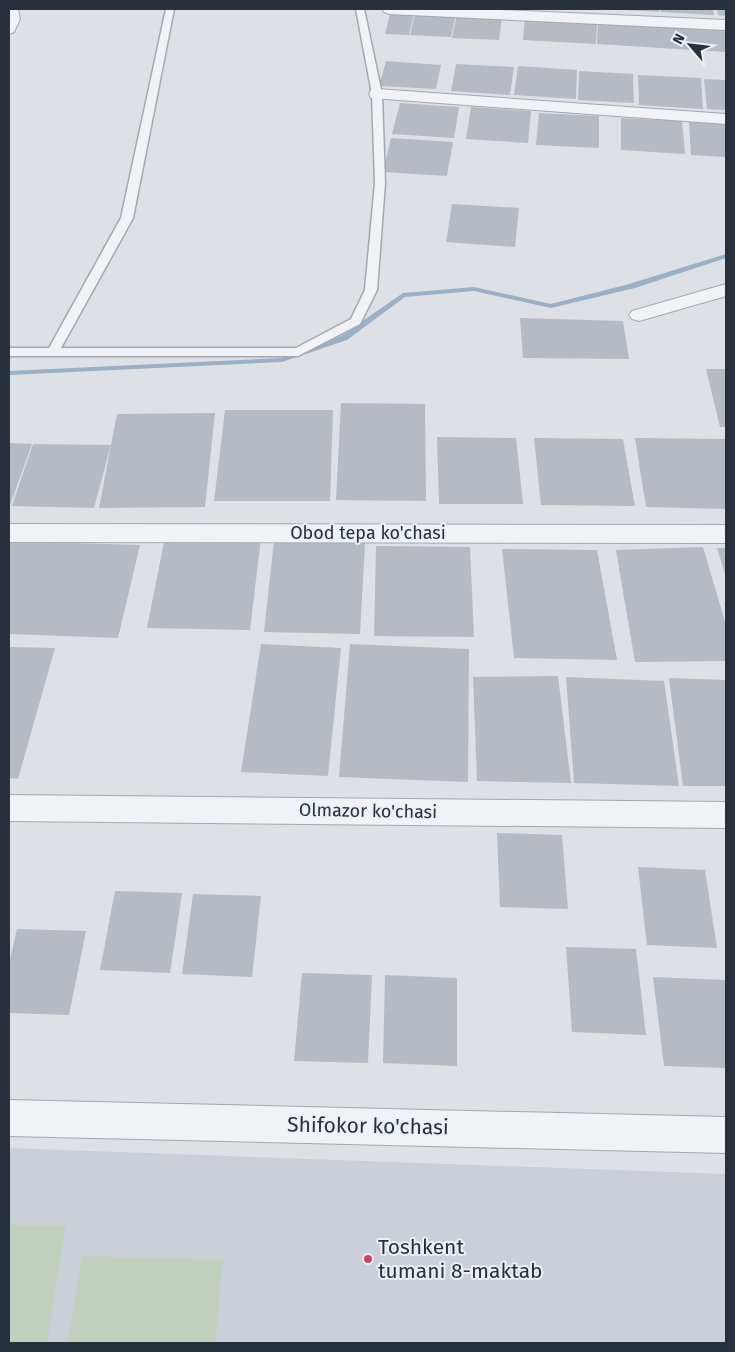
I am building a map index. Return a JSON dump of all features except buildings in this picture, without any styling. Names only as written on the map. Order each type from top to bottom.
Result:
[{"type":"street","points":[[9,29],[12,19],[11,9]]},
{"type":"street","points":[[389,9],[726,25]]},
{"type":"street","points":[[377,94],[726,119]]},
{"type":"street","points":[[639,315],[726,290]]},
{"type":"street","name":"Obod tepa ko'chasi","points":[[9,533],[726,534]]},
{"type":"street","name":"Olmazor ko'chasi","points":[[9,808],[726,815]]},
{"type":"street","name":"Shifokor ko'chasi","points":[[9,1118],[726,1135]]},
{"type":"lane","points":[[53,352],[127,218],[170,9]]},
{"type":"lane","points":[[9,352],[298,352],[356,321],[371,290],[380,183],[377,94],[360,9]]},
{"type":"shaded area","name":"Toshkent tumani 8-maktab","points":[[9,1148],[726,1174],[726,1343],[9,1343]]},
{"type":"green space","points":[[9,1225],[66,1225],[47,1343],[9,1343]]},
{"type":"green space","points":[[82,1256],[223,1260],[215,1343],[67,1343]]},
{"type":"waterway","points":[[9,373],[282,360],[344,338],[403,295],[474,289],[551,306],[632,286],[726,256]]},
{"type":"place","name":"Toshkent tumani 8-maktab","points":[[368,1259]]}]
